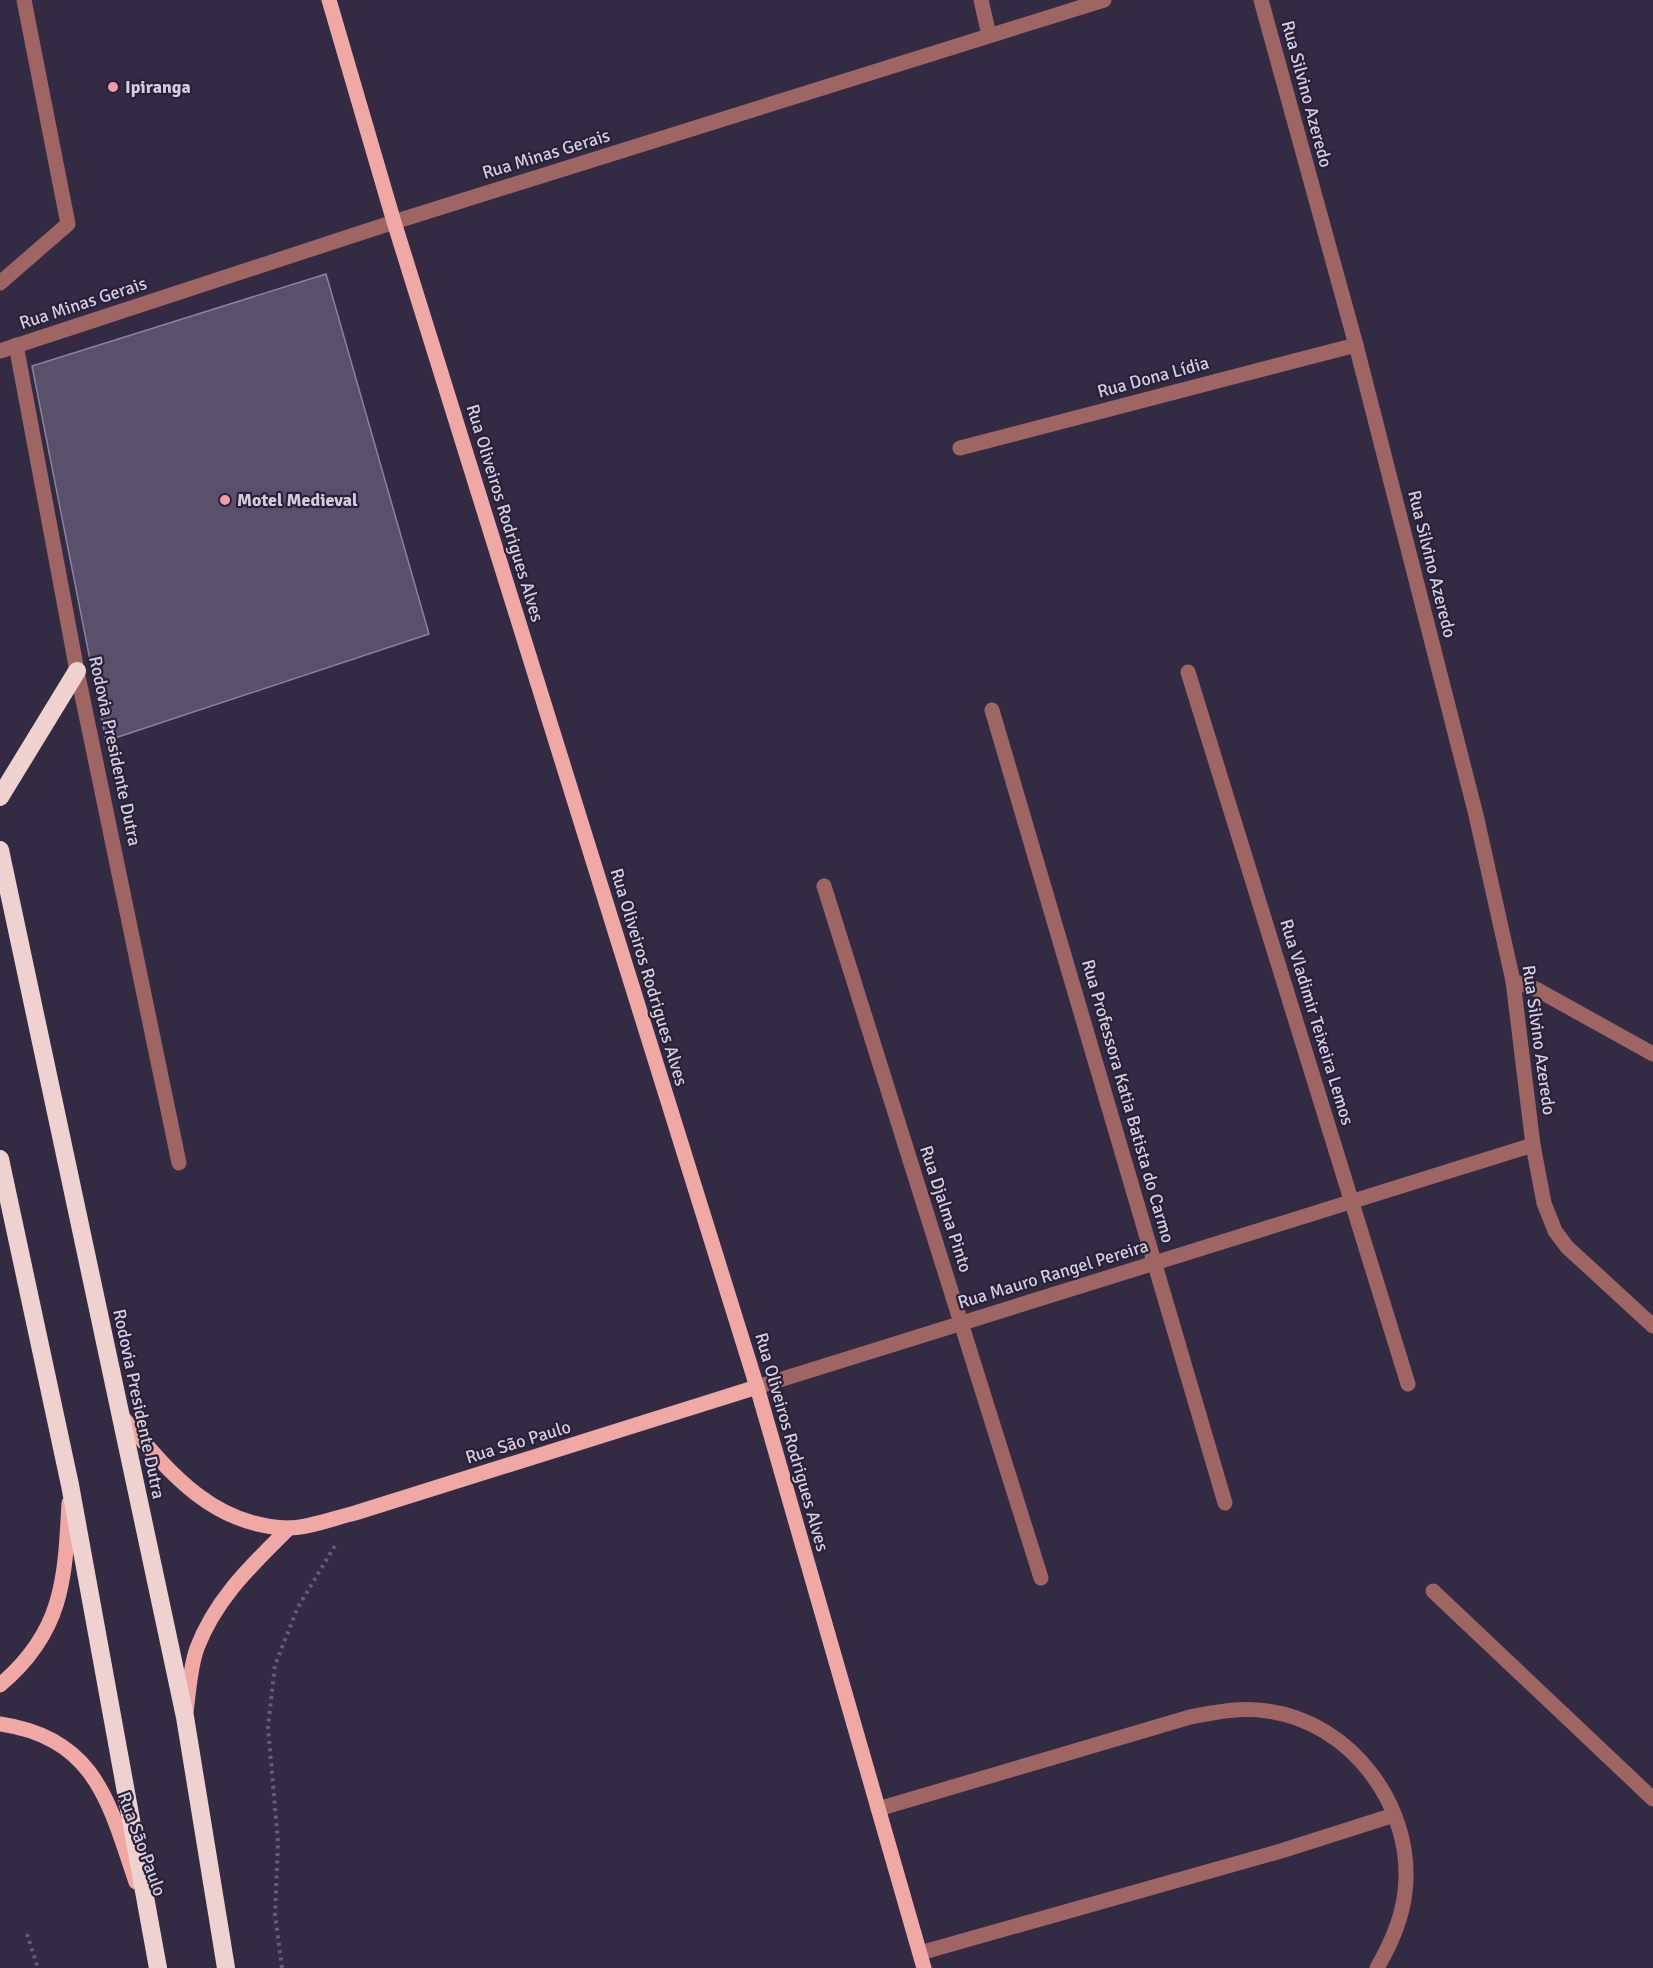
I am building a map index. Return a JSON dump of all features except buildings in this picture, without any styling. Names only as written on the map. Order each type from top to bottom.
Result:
[{"type":"highway","points":[[0,797],[77,671]]},
{"type":"highway","name":"Rodovia Presidente Dutra","points":[[0,850],[185,1718],[226,1968]]},
{"type":"highway","points":[[0,1159],[70,1485],[158,1968]]},
{"type":"main road","name":"Rua Oliveiros Rodrigues Alves","points":[[329,0],[393,222],[757,1387],[922,1960]]},
{"type":"main road","name":"Rua São Paulo","points":[[120,1414],[175,1478],[204,1503],[238,1520],[289,1528],[355,1514],[757,1387]]},
{"type":"main road","points":[[0,1685],[32,1652],[46,1632],[56,1609],[66,1570],[70,1485]]},
{"type":"main road","points":[[185,1718],[196,1650],[208,1624],[235,1581],[289,1528]]},
{"type":"main road","name":"Rua São Paulo","points":[[0,1724],[25,1729],[47,1737],[77,1756],[89,1770],[108,1800],[152,1929]]},
{"type":"street","points":[[0,283],[68,224],[24,0]]},
{"type":"street","points":[[981,0],[989,35]]},
{"type":"street","name":"Rua Minas Gerais","points":[[0,351],[393,222],[1104,0]]},
{"type":"street","name":"Rua Silvino Azeredo","points":[[1261,0],[1356,345],[1476,814],[1513,981],[1533,1145],[1544,1203],[1555,1231],[1568,1247],[1653,1326]]},
{"type":"street","name":"Rodovia Presidente Dutra","points":[[16,345],[77,671],[179,1163]]},
{"type":"street","name":"Rua Dona Lídia","points":[[960,448],[1356,345]]},
{"type":"street","name":"Rua Vladimir Teixeira Lemos","points":[[1188,672],[1408,1384]]},
{"type":"street","name":"Rua Professora Katia Batista do Carmo","points":[[992,710],[1226,1503]]},
{"type":"street","name":"Rua Djalma Pinto","points":[[824,886],[1041,1578]]},
{"type":"street","points":[[1513,981],[1536,989],[1653,1054]]},
{"type":"street","name":"Rua Mauro Rangel Pereira","points":[[757,1387],[1533,1145]]},
{"type":"street","points":[[1433,1591],[1653,1799]]},
{"type":"street","points":[[878,1809],[1190,1717],[1242,1709],[1268,1711],[1294,1718],[1318,1728],[1362,1760],[1373,1775],[1394,1815],[1401,1835],[1405,1891],[1390,1945],[1377,1968]]},
{"type":"street","points":[[922,1960],[1394,1815]]},
{"type":"path","points":[[282,1968],[275,1914],[278,1842],[268,1728],[274,1665],[298,1607],[355,1514]]},
{"type":"path","points":[[27,1934],[38,1968]]},
{"type":"place","name":"Ipiranga","points":[[113,87]]},
{"type":"place","name":"Motel Medieval","points":[[225,500]]}]
